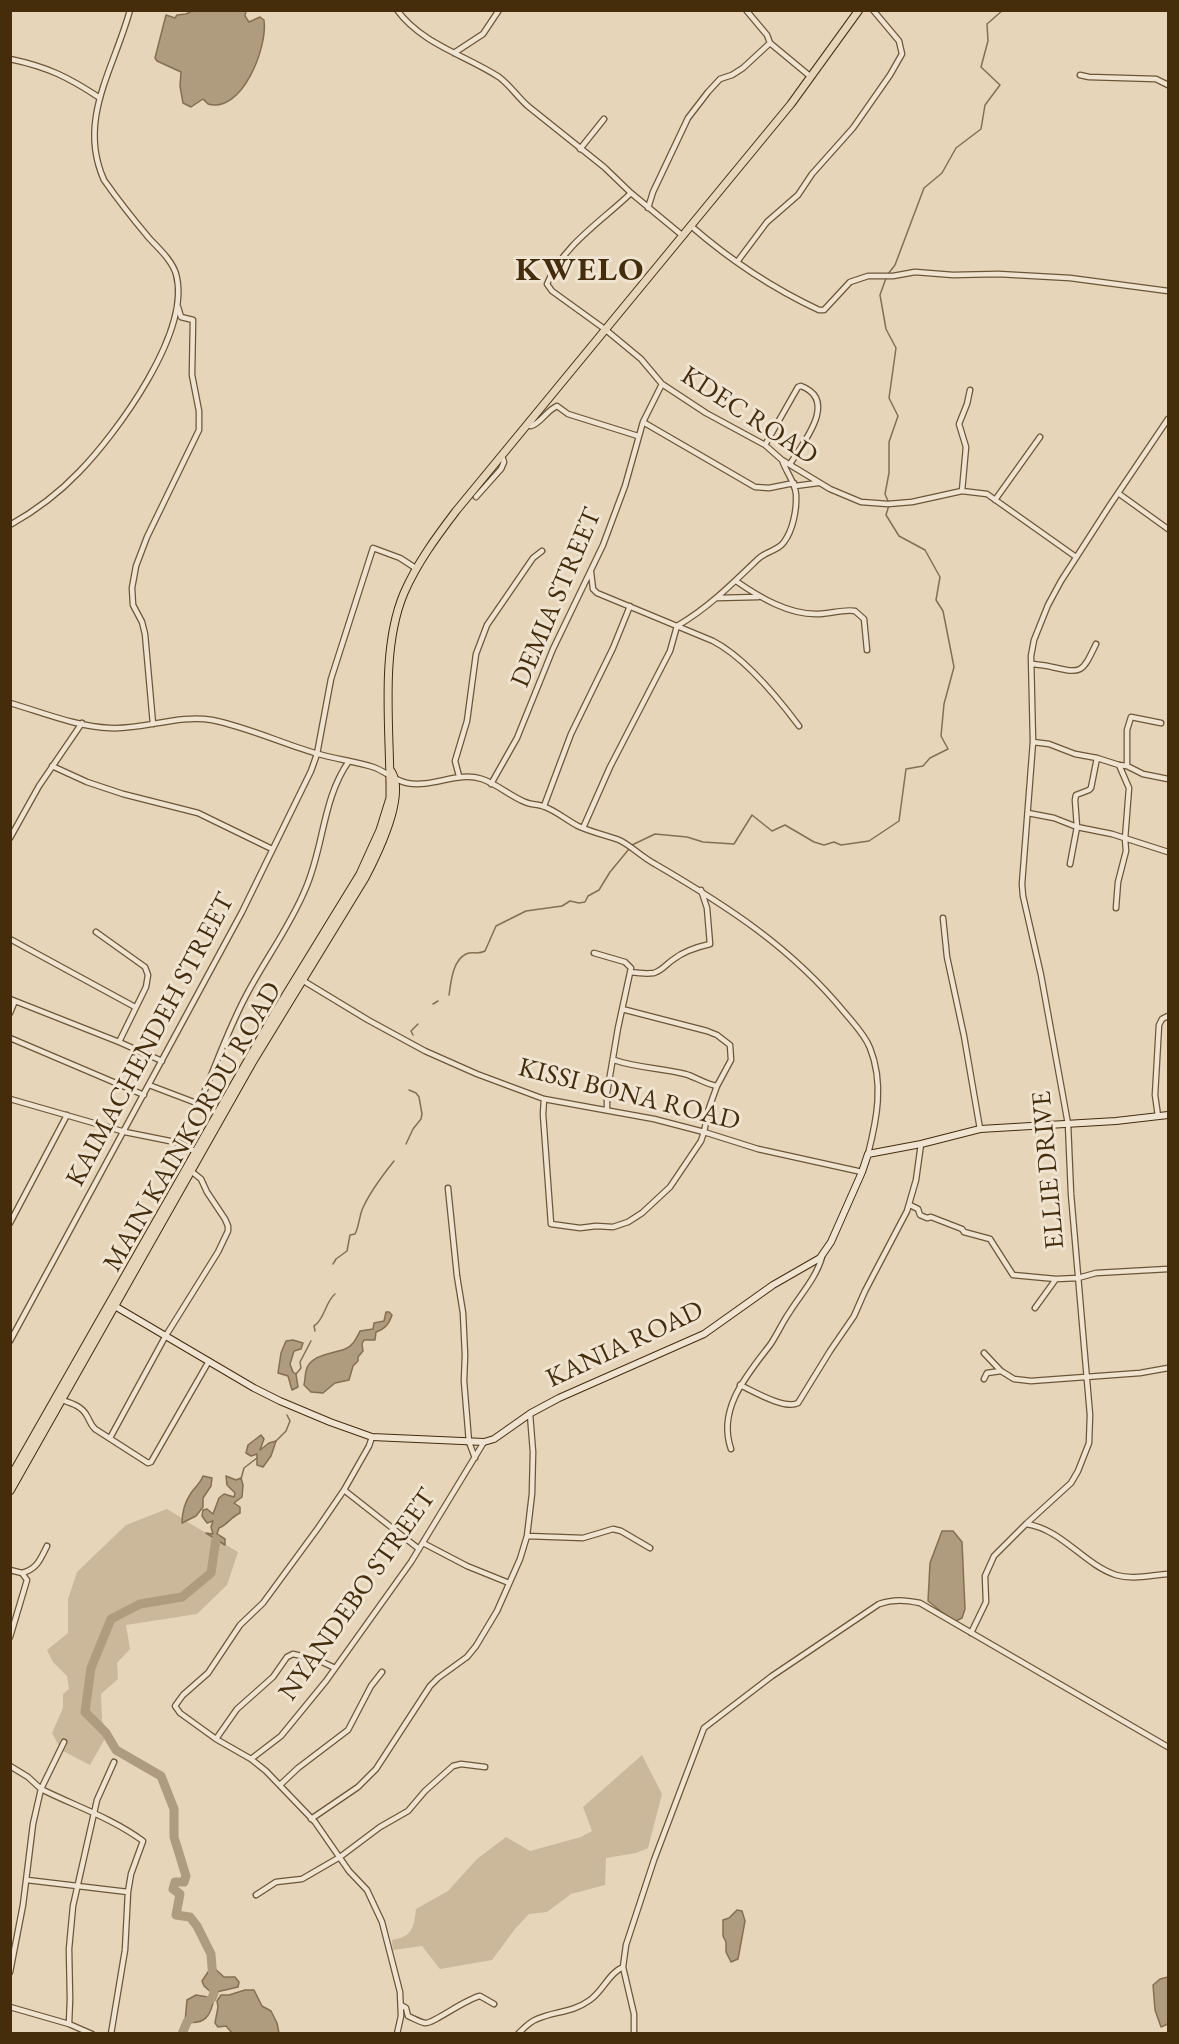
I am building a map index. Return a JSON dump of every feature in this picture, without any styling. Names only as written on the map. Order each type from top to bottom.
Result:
[{"type":"main road","points":[[11,1484],[279,1012],[355,890],[390,798],[393,777],[389,767],[391,651],[395,621],[404,594],[417,569],[456,511],[791,104],[859,10]]},
{"type":"main road","name":"MAIN KAINKORDU ROAD","points":[[279,1012],[302,980],[306,967]]},
{"type":"main road","points":[[868,1154],[980,1129],[1116,1121],[1168,1115]]},
{"type":"main road","name":"MAIN KAINKORDU ROAD","points":[[164,1214],[191,1171],[198,1153]]},
{"type":"main road","name":"KANIA ROAD","points":[[483,1442],[494,1439],[531,1413],[584,1386],[704,1334],[773,1286],[810,1265],[823,1254],[831,1242],[868,1154]]},
{"type":"main road","points":[[112,1305],[280,1401],[322,1419],[372,1437],[483,1442]]},
{"type":"main road","points":[[35,1440],[62,1400],[76,1368]]},
{"type":"street","points":[[130,10],[100,98],[93,129],[97,164],[104,180],[117,199],[175,271],[181,317],[193,320],[192,375],[199,411],[199,430],[140,552],[132,588],[133,605],[142,622],[145,634],[153,724]]},
{"type":"street","points":[[397,10],[410,26],[424,37],[500,78],[529,107],[604,167],[648,208],[683,236]]},
{"type":"street","points":[[454,53],[483,34],[499,10]]},
{"type":"street","points":[[746,10],[767,34],[770,43],[811,76]]},
{"type":"street","points":[[737,262],[767,222],[798,195],[812,174],[853,128],[902,54],[899,41],[873,10]]},
{"type":"street","points":[[648,208],[653,192],[685,124],[708,92],[720,79],[743,68],[770,43]]},
{"type":"street","points":[[10,59],[52,70],[100,98]]},
{"type":"street","points":[[1080,75],[1156,79],[1168,85]]},
{"type":"street","points":[[580,148],[604,119]]},
{"type":"street","name":"KDEC ROAD","points":[[631,193],[576,242],[552,272],[547,284],[552,291],[641,359],[662,384],[706,413],[765,445],[818,483],[861,502],[890,504],[912,502],[962,491]]},
{"type":"street","points":[[691,226],[717,248],[781,291],[819,310],[824,310],[850,282],[868,276],[893,276],[915,272],[953,275],[998,273],[1070,278],[1168,291]]},
{"type":"street","points":[[10,525],[34,511],[59,491],[79,472],[112,431],[153,372],[171,331],[178,307]]},
{"type":"street","name":"DEMIA STREET","points":[[491,784],[525,721],[553,650],[614,518],[638,436],[662,384]]},
{"type":"street","points":[[765,445],[798,387],[809,390],[818,400],[819,410],[813,425],[790,464]]},
{"type":"street","points":[[970,390],[959,424],[966,447],[962,491],[987,494],[1077,557]]},
{"type":"street","points":[[528,425],[536,424],[549,410],[557,406],[568,414],[638,436]]},
{"type":"street","name":"ELLIE DRIVE","points":[[971,1633],[986,1602],[985,1581],[991,1562],[998,1551],[1071,1483],[1083,1460],[1089,1443],[1090,1430],[1088,1376],[1071,1194],[1068,1124],[1041,975],[1024,908],[1022,884],[1033,742],[1032,649],[1048,605],[1118,493],[1168,419]]},
{"type":"street","points":[[644,422],[755,487],[769,488],[818,483]]},
{"type":"street","points":[[995,500],[1040,437]]},
{"type":"street","points":[[476,497],[501,469],[504,462],[502,456]]},
{"type":"street","points":[[583,828],[610,767],[670,651],[677,626],[693,617],[717,598],[759,558],[778,548],[791,531],[796,496],[794,485],[783,460]]},
{"type":"street","points":[[1118,493],[1168,529]]},
{"type":"street","name":"KAIMACHENDEH STREET","points":[[10,1341],[242,912],[317,754],[331,680],[373,548],[400,558],[417,569]]},
{"type":"street","points":[[459,776],[455,760],[467,720],[473,670],[479,646],[487,625],[533,558],[542,550]]},
{"type":"street","points":[[590,570],[594,591],[713,641],[731,652],[785,707],[799,726]]},
{"type":"street","points":[[736,581],[758,597],[791,609],[815,614],[855,611],[864,619],[867,650]]},
{"type":"street","points":[[717,598],[758,597]]},
{"type":"street","points":[[544,807],[571,734],[614,648],[630,606]]},
{"type":"street","points":[[1032,664],[1073,672],[1080,669],[1088,660],[1096,644]]},
{"type":"street","points":[[10,703],[82,723],[110,728],[129,728],[193,719],[214,721],[317,754],[374,767],[407,783],[438,782],[459,776],[470,776],[483,780],[526,803],[559,813],[583,828],[622,841],[701,890],[769,937],[819,984],[864,1036],[874,1059],[878,1086],[876,1120],[868,1154]]},
{"type":"street","points":[[1127,766],[1127,730],[1131,717],[1161,723]]},
{"type":"street","points":[[10,838],[52,766],[82,723]]},
{"type":"street","points":[[1033,742],[1048,744],[1075,754],[1127,766],[1143,774],[1168,779]]},
{"type":"street","points":[[1070,864],[1077,827],[1076,795],[1091,788],[1097,758]]},
{"type":"street","points":[[199,1104],[236,1015],[305,892],[331,796],[349,761]]},
{"type":"street","points":[[1116,908],[1118,882],[1126,851],[1129,788],[1119,765]]},
{"type":"street","points":[[52,766],[87,782],[198,813],[273,849]]},
{"type":"street","points":[[1028,813],[1112,834],[1168,852]]},
{"type":"street","points":[[630,972],[652,973],[662,969],[685,952],[710,944],[706,908],[701,890]]},
{"type":"street","points":[[943,918],[946,957],[964,1036],[980,1129]]},
{"type":"street","points":[[96,932],[147,970],[146,987],[119,1042]]},
{"type":"street","points":[[10,939],[135,1007]]},
{"type":"street","points":[[594,953],[625,962],[631,968],[608,1093],[608,1110]]},
{"type":"street","name":"KISSI BONA ROAD","points":[[302,980],[368,1020],[447,1062],[544,1099],[608,1110],[704,1132],[758,1149],[862,1172]]},
{"type":"street","points":[[10,1013],[13,1000],[162,1061]]},
{"type":"street","points":[[544,1099],[543,1114],[551,1224],[580,1228],[613,1227],[635,1218],[670,1187],[694,1152],[704,1132],[717,1086],[728,1068],[731,1056],[730,1045],[707,1031],[622,1010]]},
{"type":"street","points":[[1158,1116],[1155,1095],[1159,1025],[1162,1019],[1168,1016]]},
{"type":"street","points":[[10,1038],[144,1095]]},
{"type":"street","points":[[614,1060],[633,1066],[687,1074],[702,1082],[717,1086]]},
{"type":"street","points":[[149,1085],[220,1114]]},
{"type":"street","points":[[10,1099],[125,1132],[180,1143],[198,1153]]},
{"type":"street","points":[[10,1223],[68,1115]]},
{"type":"street","points":[[740,1385],[786,1405],[798,1403],[854,1316],[866,1287],[910,1205],[921,1144]]},
{"type":"street","points":[[110,1438],[165,1337],[218,1252],[228,1231],[225,1219],[201,1179],[191,1171]]},
{"type":"street","points":[[448,1188],[456,1276],[463,1313],[464,1381],[469,1442],[475,1458]]},
{"type":"street","points":[[910,1205],[918,1209],[920,1215],[927,1218],[932,1217],[962,1229],[964,1232],[990,1239],[1012,1275],[1056,1279],[1078,1278],[1096,1273],[1168,1269]]},
{"type":"street","points":[[731,1449],[728,1442],[728,1420],[740,1385],[751,1367],[774,1339],[819,1267],[823,1254]]},
{"type":"street","points":[[1035,1308],[1056,1279]]},
{"type":"street","points":[[984,1353],[1001,1371],[1014,1379],[1031,1381],[1140,1373],[1168,1368]]},
{"type":"street","points":[[62,1400],[82,1409],[91,1425],[148,1463],[152,1462],[209,1361]]},
{"type":"street","points":[[984,1379],[987,1373],[1001,1371]]},
{"type":"street","points":[[311,1819],[358,1787],[376,1769],[430,1686],[467,1657],[497,1611],[520,1559],[527,1536],[532,1494],[531,1413]]},
{"type":"street","points":[[372,1437],[344,1490],[263,1603],[240,1625],[208,1673],[177,1702],[177,1710],[216,1738],[251,1759],[280,1785],[311,1819],[367,1890],[382,1922],[394,1968],[401,2005],[397,2034]]},
{"type":"street","name":"NYANDEBO STREET","points":[[251,1759],[281,1736],[335,1668],[423,1543],[483,1442]]},
{"type":"street","points":[[344,1490],[419,1549]]},
{"type":"street","points":[[1026,1524],[1054,1534],[1094,1563],[1114,1574],[1140,1577],[1168,1574]]},
{"type":"street","points":[[527,1536],[583,1538],[612,1529],[621,1531],[650,1548]]},
{"type":"street","points":[[423,1543],[466,1566],[509,1583]]},
{"type":"street","points":[[10,1570],[22,1573],[31,1570],[36,1566],[46,1546]]},
{"type":"street","points":[[10,1637],[27,1580],[22,1573]]},
{"type":"street","points":[[634,2034],[634,2014],[623,1967],[626,1945],[704,1728],[796,1659],[879,1604],[898,1600],[920,1603],[1168,1747]]},
{"type":"street","points":[[216,1738],[237,1709],[273,1677],[292,1654],[318,1660],[335,1668]]},
{"type":"street","points":[[280,1785],[298,1768],[348,1730],[370,1686],[382,1672]]},
{"type":"street","points":[[10,1972],[27,1880],[33,1824],[41,1789],[64,1742]]},
{"type":"street","points":[[69,2024],[69,1949],[73,1906],[94,1812],[101,1788],[114,1762]]},
{"type":"street","points":[[256,1895],[276,1882],[302,1879],[340,1857],[380,1827],[408,1810],[453,1766],[461,1764],[485,1767]]},
{"type":"street","points":[[10,1766],[28,1777],[41,1789],[73,1805],[94,1812],[143,1841],[131,1874],[128,1892],[125,1950],[111,2034]]},
{"type":"street","points":[[27,1880],[77,1888],[128,1892]]},
{"type":"street","points":[[518,2034],[540,2017],[564,2012],[589,2001],[599,1994],[616,1971],[623,1967]]},
{"type":"street","points":[[401,2005],[406,2008],[408,2016],[424,2023],[431,2023],[470,1998],[480,1996],[495,2004]]},
{"type":"street","points":[[10,2007],[69,2024],[92,2034]]},
{"type":"shaded area","points":[[192,11],[246,11],[245,16],[249,22],[260,17],[264,20],[262,46],[250,76],[232,99],[220,104],[208,104],[203,99],[191,107],[183,103],[180,86],[181,72],[155,58],[166,15],[175,18],[177,15]]},
{"type":"shaded area","points":[[386,1312],[392,1315],[389,1321],[384,1328],[376,1332],[375,1340],[364,1340],[363,1351],[353,1366],[349,1380],[335,1383],[323,1393],[311,1392],[304,1385],[308,1365],[312,1361],[348,1348],[360,1331],[373,1329],[374,1323],[384,1321]]},
{"type":"shaded area","points":[[293,1340],[303,1343],[301,1349],[294,1351],[290,1364],[296,1374],[298,1387],[292,1390],[288,1376],[278,1373],[281,1353],[286,1341]]},
{"type":"shaded area","points":[[261,1435],[264,1439],[260,1450],[276,1441],[271,1456],[263,1467],[257,1465],[257,1454],[251,1456],[246,1453],[248,1445]]},
{"type":"shaded area","points":[[203,1476],[212,1478],[211,1486],[203,1498],[203,1507],[196,1516],[182,1523],[187,1500]]},
{"type":"shaded area","points":[[226,1476],[236,1480],[241,1478],[243,1485],[242,1497],[234,1503],[240,1507],[240,1513],[219,1528],[217,1534],[225,1539],[225,1545],[206,1533],[213,1534],[211,1527],[213,1521],[207,1523],[202,1516],[203,1510],[207,1509],[213,1514],[219,1498],[224,1494],[234,1497],[235,1493],[227,1485]]},
{"type":"shaded area","points":[[167,1509],[182,1518],[182,1522],[186,1521],[238,1552],[227,1585],[197,1614],[126,1625],[130,1649],[117,1663],[118,1679],[101,1694],[102,1720],[107,1735],[90,1765],[61,1750],[52,1733],[63,1708],[63,1694],[69,1689],[67,1676],[53,1662],[47,1650],[68,1633],[68,1599],[77,1572],[126,1525]]},
{"type":"shaded area","points":[[942,1531],[953,1531],[962,1542],[965,1609],[962,1618],[954,1622],[928,1601],[930,1563]]},
{"type":"shaded area","points":[[642,1755],[662,1794],[648,1848],[636,1853],[606,1858],[605,1885],[571,1894],[547,1912],[529,1914],[492,1960],[440,1969],[422,1946],[393,1950],[392,1940],[404,1937],[411,1930],[416,1909],[448,1891],[477,1859],[506,1837],[530,1851],[581,1837],[592,1831],[583,1807]]},
{"type":"shaded area","points":[[737,1910],[742,1911],[745,1921],[738,1959],[731,1962],[726,1952],[723,1920],[729,1918]]},
{"type":"shaded area","points":[[212,1966],[224,1977],[235,1977],[239,1982],[238,1987],[212,1993],[202,1981]]},
{"type":"shaded area","points":[[1168,1977],[1168,2024],[1161,2027],[1155,2010],[1153,1985],[1160,1979]]},
{"type":"shaded area","points":[[254,1990],[262,2006],[271,2011],[279,2033],[232,2033],[226,2026],[218,2027],[215,2023],[217,2001],[221,1995]]},
{"type":"shaded area","points":[[196,1995],[214,1998],[211,2010],[206,2018],[198,2022],[185,2022],[187,2000]]},
{"type":"waterway","points":[[888,274],[895,265],[924,188],[942,173],[956,148],[981,129],[985,105],[1000,85],[981,67],[988,41],[987,24],[1003,10]]},
{"type":"waterway","points":[[886,278],[880,295],[886,329],[896,348],[889,398],[898,416],[889,442],[889,473],[885,494],[888,501]]},
{"type":"waterway","points":[[632,845],[655,834],[687,837],[703,842],[734,844],[752,815],[772,831],[785,825],[814,842],[824,845],[834,842],[841,845],[869,841],[899,821],[906,769],[923,766],[930,758],[948,749],[941,736],[944,704],[954,667],[943,611],[936,600],[940,577],[925,550],[899,536],[886,515],[889,505]]},
{"type":"waterway","points":[[449,995],[453,973],[461,957],[485,951],[496,926],[526,911],[562,906],[570,901],[585,902],[588,896],[599,890],[629,849]]},
{"type":"waterway","points":[[433,1004],[438,1001]]},
{"type":"waterway","points":[[413,1035],[411,1031],[418,1024]]},
{"type":"waterway","points":[[406,1144],[422,1114],[419,1097],[409,1090]]},
{"type":"waterway","points":[[333,1264],[347,1251],[350,1235],[355,1234],[365,1204],[394,1161]]},
{"type":"waterway","points":[[315,1331],[314,1326],[321,1319],[329,1301],[335,1294]]},
{"type":"waterway","points":[[296,1374],[301,1368],[300,1362],[311,1341]]},
{"type":"waterway","points":[[276,1441],[286,1431],[290,1421],[287,1415]]},
{"type":"waterway","points":[[241,1479],[244,1468],[257,1458]]},
{"type":"waterway","points":[[204,2005],[214,1993],[211,1954],[190,1917],[176,1915],[180,1894],[173,1889],[175,1882],[184,1882],[186,1876],[174,1837],[174,1809],[161,1776],[116,1750],[106,1733],[85,1712],[91,1668],[111,1619],[140,1604],[182,1597],[211,1573],[216,1539]]},
{"type":"waterway","points":[[182,2034],[187,2022],[194,2015]]},
{"type":"district","name":"KWELO","points":[[580,271]]}]
